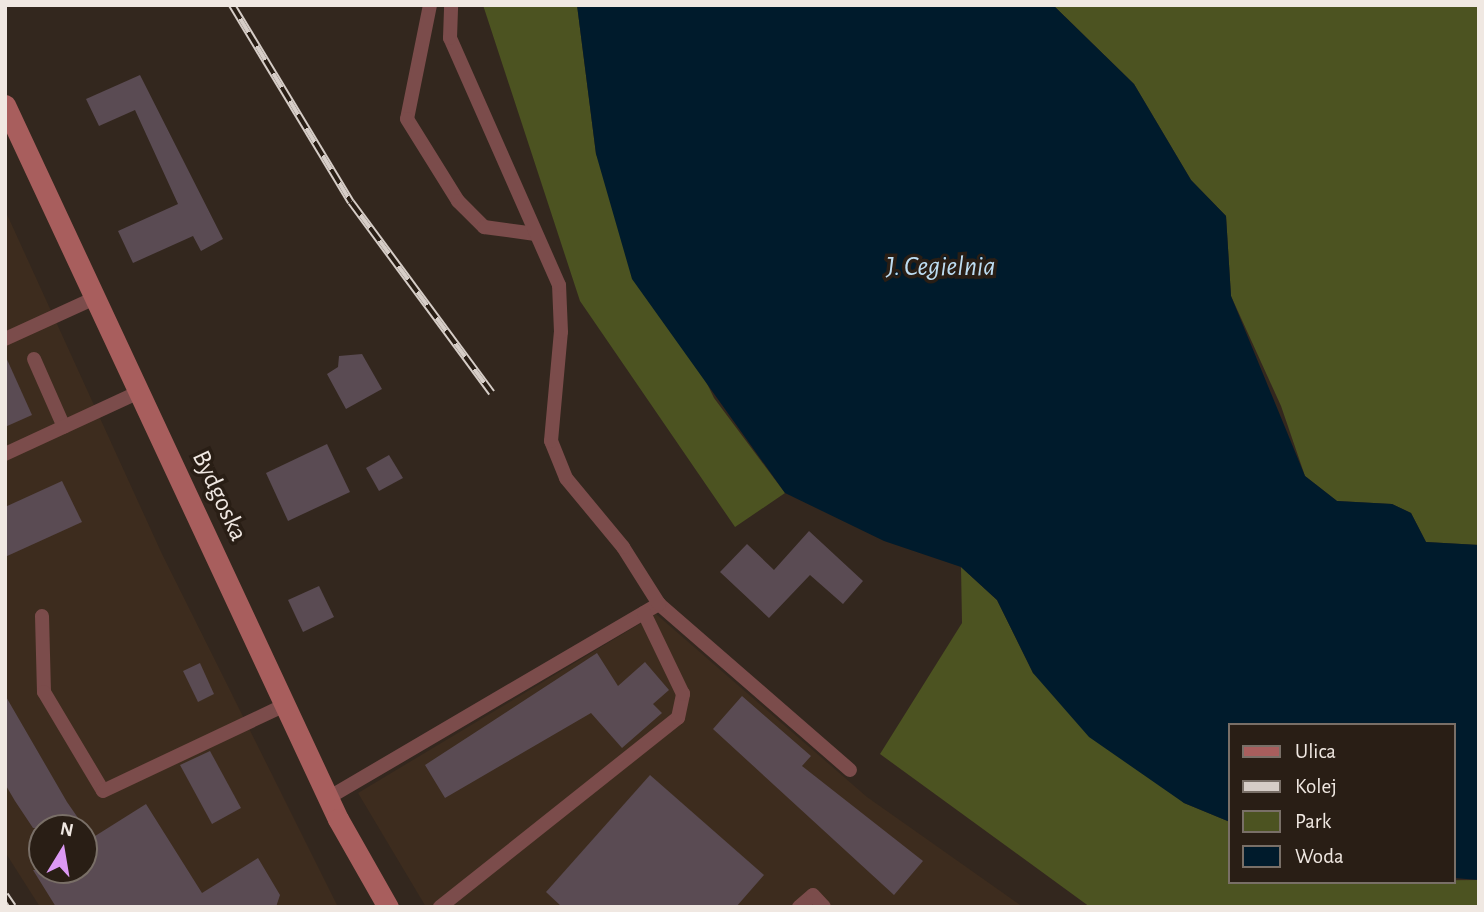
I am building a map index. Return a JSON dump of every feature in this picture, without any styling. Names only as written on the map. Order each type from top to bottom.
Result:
[{"type":"street","name":"Bydgoska","points":[[5,105],[328,798],[386,906]]},
{"type":"lane","points":[[430,5],[450,38],[559,285],[561,332],[551,441],[566,478],[623,547],[659,604],[850,770]]},
{"type":"lane","points":[[430,5],[407,119],[458,201],[484,227],[536,234]]},
{"type":"lane","points":[[450,38],[451,5]]},
{"type":"lane","points":[[5,339],[95,298]]},
{"type":"lane","points":[[34,359],[64,427]]},
{"type":"lane","points":[[5,454],[139,392]]},
{"type":"lane","points":[[328,798],[659,604]]},
{"type":"lane","points":[[440,907],[678,718],[683,694],[644,613]]},
{"type":"lane","points":[[42,616],[44,692],[103,791],[285,705]]},
{"type":"lane","points":[[799,907],[813,895],[824,907]]},
{"type":"shaded area","points":[[5,210],[162,554],[338,907],[40,907],[5,852]]},
{"type":"shaded area","points":[[656,614],[867,797],[1023,907],[426,907],[358,793]]},
{"type":"green space","points":[[483,5],[577,5],[596,154],[714,398],[785,493],[735,527],[580,301]]},
{"type":"green space","points":[[1053,5],[1479,5],[1479,545],[1426,542],[1411,513],[1392,504],[1337,501],[1305,476],[1281,406],[1231,296],[1226,216],[1191,180],[1134,84]]},
{"type":"green space","points":[[961,567],[997,600],[1033,673],[1184,803],[1228,821],[1228,884],[1456,884],[1456,880],[1479,880],[1479,907],[1090,907],[880,754],[962,623]]},
{"type":"water","name":"J. Cegielnia","points":[[577,5],[1053,5],[1134,84],[1191,180],[1226,216],[1231,296],[1305,476],[1337,501],[1392,504],[1411,513],[1426,542],[1479,545],[1479,880],[1456,878],[1456,723],[1228,723],[1228,821],[1184,803],[1089,737],[1033,673],[997,600],[961,567],[884,541],[785,493],[632,279],[596,154]]},
{"type":"building","points":[[140,75],[223,239],[201,251],[193,236],[133,263],[118,231],[178,204],[135,110],[99,126],[86,99]]},
{"type":"building","points":[[362,354],[382,389],[346,409],[327,374],[338,367],[339,356]]},
{"type":"building","points":[[5,355],[32,415],[5,427]]},
{"type":"building","points":[[327,444],[350,492],[288,521],[266,473]]},
{"type":"building","points":[[389,455],[403,478],[379,491],[366,468]]},
{"type":"building","points":[[62,481],[82,522],[5,557],[5,507]]},
{"type":"building","points":[[809,531],[863,581],[843,604],[810,575],[769,618],[720,572],[747,544],[774,570]]},
{"type":"building","points":[[319,586],[334,617],[303,632],[288,600]]},
{"type":"building","points":[[597,653],[618,686],[645,662],[669,690],[653,704],[662,713],[622,748],[591,713],[445,798],[425,765]]},
{"type":"building","points":[[200,663],[214,694],[198,702],[183,671]]},
{"type":"building","points":[[5,695],[75,814],[28,814],[28,820],[5,784]]},
{"type":"building","points":[[742,696],[811,756],[802,766],[923,861],[894,895],[713,729]]},
{"type":"building","points":[[210,751],[241,808],[212,824],[180,765]]},
{"type":"building","points":[[650,775],[764,875],[736,907],[562,907],[546,892]]},
{"type":"building","points":[[146,804],[202,893],[258,858],[280,895],[276,907],[56,907],[42,884],[98,884],[98,834]]},
{"type":"railway","points":[[232,5],[351,202],[492,393]]},
{"type":"railway","points":[[5,895],[13,907]]}]
